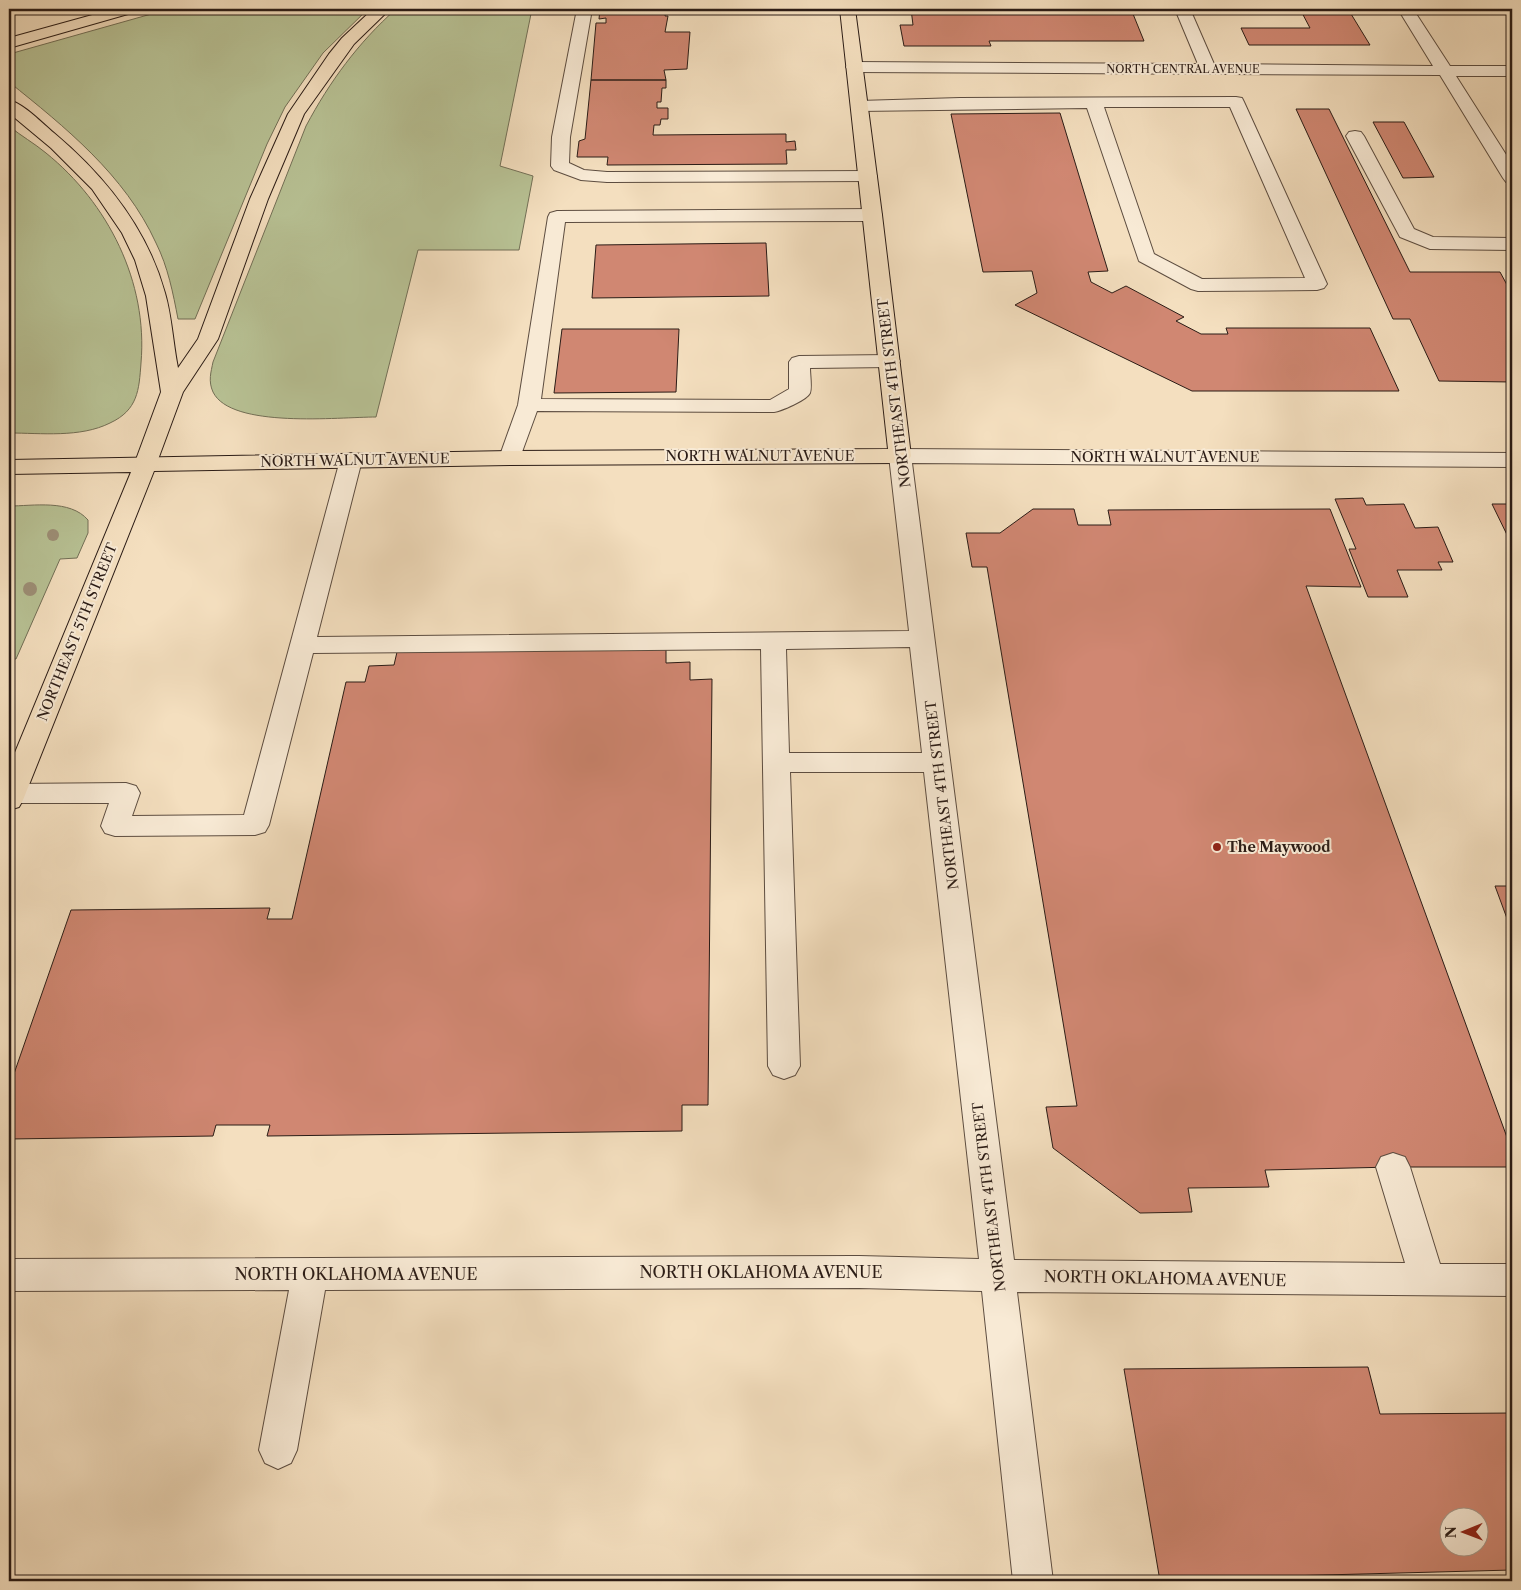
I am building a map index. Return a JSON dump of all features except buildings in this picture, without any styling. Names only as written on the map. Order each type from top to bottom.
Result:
[{"type":"main road","points":[[9,43],[130,9]]},
{"type":"main road","name":"NORTHEAST 5TH STREET","points":[[10,797],[145,465],[172,392],[208,339],[259,199],[296,114],[320,77],[340,52],[382,9]]},
{"type":"main road","name":"NORTHEAST 4TH STREET","points":[[847,9],[873,215],[900,456]]},
{"type":"main road","points":[[9,105],[64,149],[95,181],[120,213],[142,252],[156,293],[172,392]]},
{"type":"main road","name":"NORTH WALNUT AVENUE","points":[[9,467],[510,458],[900,456]]},
{"type":"street","points":[[584,9],[561,138],[560,166],[581,175],[607,178],[868,176]]},
{"type":"street","points":[[1183,9],[1208,69]]},
{"type":"street","points":[[1406,9],[1512,178]]},
{"type":"street","name":"NORTH CENTRAL AVENUE","points":[[854,67],[1512,70]]},
{"type":"street","points":[[859,106],[1094,102],[1236,102],[1317,284],[1198,286],[1146,257],[1094,102]]},
{"type":"street","points":[[1355,136],[1407,233],[1430,243],[1512,244]]},
{"type":"street","points":[[510,458],[529,405],[557,217],[873,215]]},
{"type":"street","points":[[529,405],[774,406],[800,392],[799,362],[890,362]]},
{"type":"street","name":"NORTH WALNUT AVENUE","points":[[900,456],[1512,460]]},
{"type":"street","name":"NORTHEAST 4TH STREET","points":[[900,456],[938,762],[1033,1581]]},
{"type":"street","points":[[10,797],[126,793],[115,826],[255,825],[351,460]]},
{"type":"street","points":[[302,645],[923,639]]},
{"type":"street","points":[[773,641],[784,1066]]},
{"type":"street","points":[[776,763],[938,762]]},
{"type":"street","points":[[1393,1167],[1428,1280]]},
{"type":"street","name":"NORTH OKLAHOMA AVENUE","points":[[9,1275],[860,1272],[1092,1278],[1512,1280]]},
{"type":"street","points":[[278,1450],[310,1274]]},
{"type":"green space","points":[[169,9],[368,9],[323,53],[285,107],[267,144],[195,319],[178,319],[164,261],[143,218],[128,195],[111,174],[72,135],[9,82],[9,59],[13,53]]},
{"type":"green space","points":[[396,9],[532,9],[500,166],[533,176],[519,250],[418,250],[376,417],[313,419],[263,416],[241,412],[224,404],[213,392],[210,380],[213,362],[306,126],[346,63],[369,35]]},
{"type":"green space","points":[[9,126],[46,153],[68,173],[88,196],[105,220],[119,246],[130,274],[138,303],[141,333],[141,363],[138,390],[132,405],[126,412],[119,418],[98,428],[60,434],[9,433]]},
{"type":"green space","points":[[9,506],[61,506],[80,513],[88,520],[88,533],[77,558],[60,559],[16,659],[9,659]]},
{"type":"place","name":"The Maywood","points":[[1217,847]]}]
